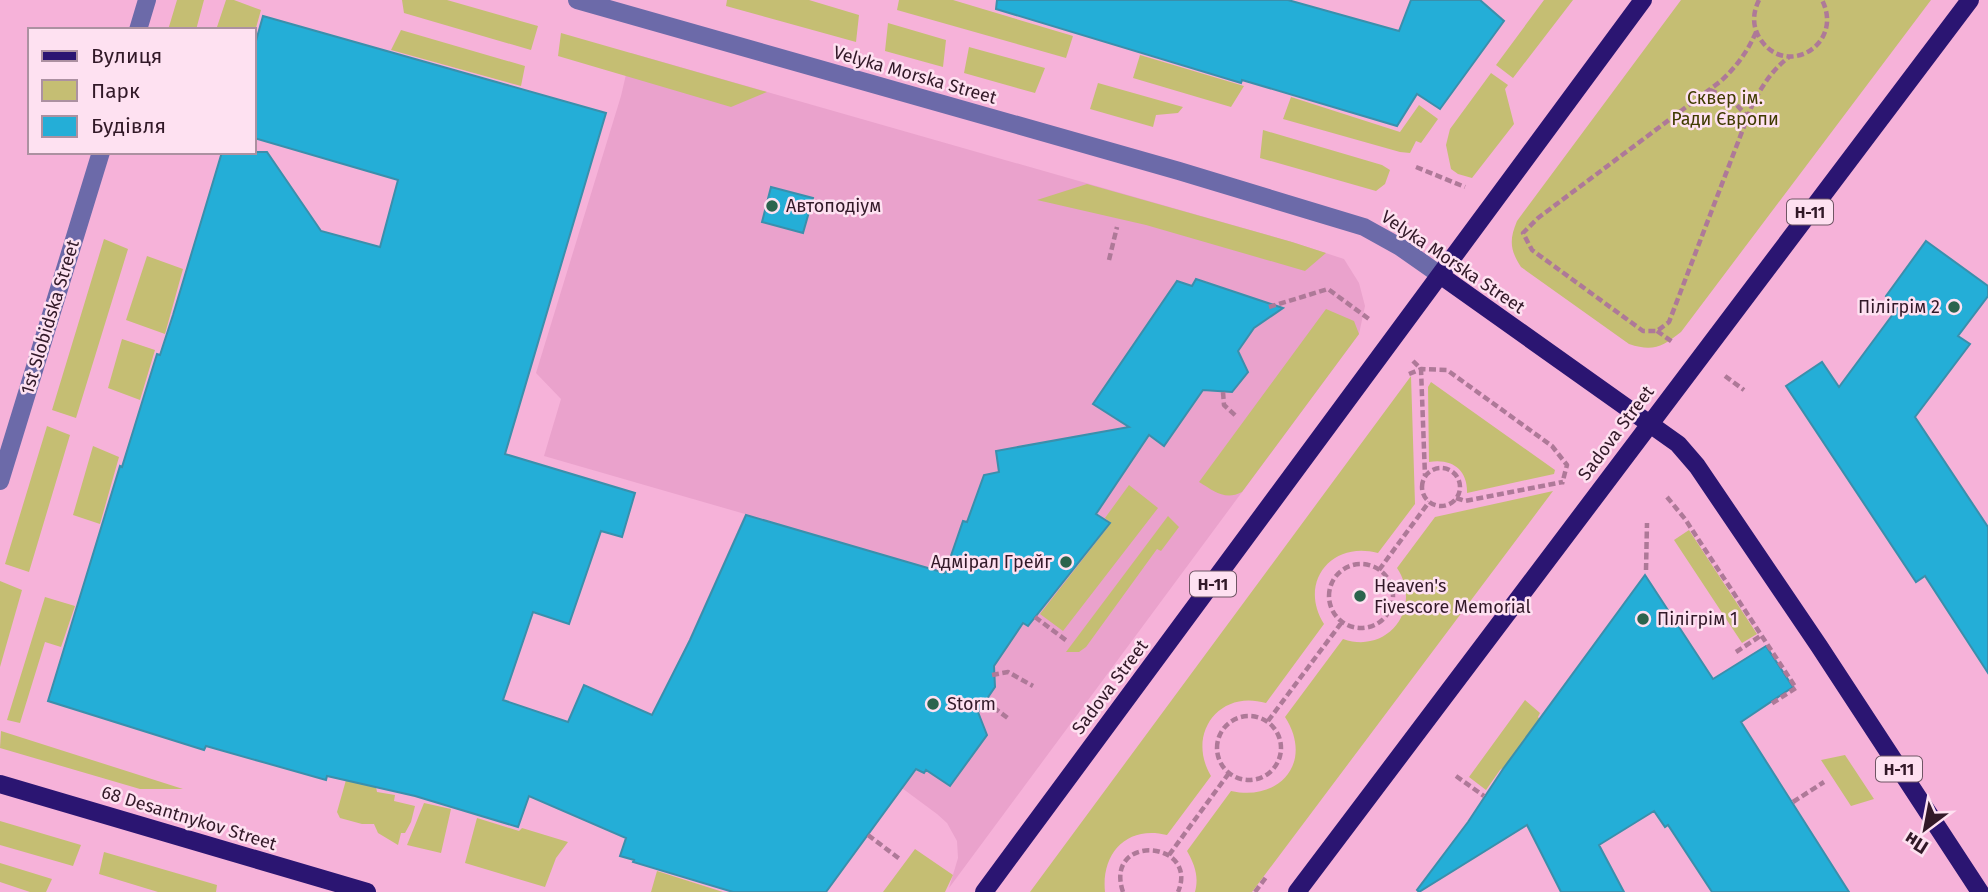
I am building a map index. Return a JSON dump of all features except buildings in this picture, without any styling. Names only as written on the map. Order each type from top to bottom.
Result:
[{"type":"main road","name":"Sadova Street","points":[[984,892],[1643,0]]},
{"type":"main road","name":"Sadova Street","points":[[1297,892],[1970,0]]},
{"type":"main road","name":"Velyka Morska Street","points":[[1440,275],[1678,444],[1704,476],[1980,892]]},
{"type":"main road","name":"68 Desantnykov Street","points":[[0,784],[367,892]]},
{"type":"street","points":[[139,28],[147,0]]},
{"type":"street","name":"Velyka Morska Street","points":[[577,0],[1190,174],[1364,227],[1400,247],[1440,275]]},
{"type":"street","name":"1st Slobidska Street","points":[[0,481],[100,154]]},
{"type":"path","points":[[1759,0],[1754,14],[1756,32],[1765,46],[1773,52],[1789,57]]},
{"type":"path","points":[[1756,32],[1750,47],[1735,67],[1710,90],[1538,218],[1523,233],[1532,250],[1643,331],[1657,331],[1669,322],[1753,103],[1776,68],[1789,57],[1808,52],[1822,39],[1828,20],[1824,1]]},
{"type":"path","points":[[1710,90],[1731,99],[1749,117]]},
{"type":"path","points":[[1109,260],[1117,228]]},
{"type":"path","points":[[1269,307],[1328,289]]},
{"type":"path","points":[[1401,384],[1409,373],[1421,369],[1447,370],[1552,446],[1567,465],[1564,481],[1465,501],[1456,498]]},
{"type":"path","points":[[1223,391],[1224,405],[1236,416]]},
{"type":"path","points":[[1437,468],[1452,471],[1457,477],[1459,491],[1456,498],[1444,506],[1429,502],[1421,490],[1430,471],[1437,468]]},
{"type":"path","points":[[1667,497],[1685,519],[1796,688],[1771,704]]},
{"type":"path","points":[[1379,570],[1429,502]]},
{"type":"path","points":[[1646,570],[1647,523]]},
{"type":"path","points":[[1356,564],[1379,570],[1388,579],[1392,591],[1392,604],[1387,615],[1377,624],[1366,628],[1353,627],[1342,622],[1333,613],[1329,601],[1330,588],[1335,578],[1344,569],[1356,564]]},
{"type":"path","points":[[1035,617],[1067,641]]},
{"type":"path","points":[[1268,721],[1342,622]]},
{"type":"path","points":[[1736,652],[1762,635]]},
{"type":"path","points":[[992,675],[1008,672],[1033,686]]},
{"type":"path","points":[[985,701],[1009,719]]},
{"type":"path","points":[[1244,716],[1257,716],[1268,721],[1277,731],[1281,743],[1281,756],[1275,768],[1254,780],[1241,779],[1229,773],[1221,764],[1217,752],[1223,728],[1244,716]]},
{"type":"path","points":[[1169,855],[1229,773]]},
{"type":"path","points":[[1456,776],[1485,796]]},
{"type":"path","points":[[1793,802],[1824,782]]},
{"type":"path","points":[[868,835],[901,860]]},
{"type":"path","points":[[1123,892],[1120,884],[1121,871],[1126,861],[1135,853],[1146,849],[1169,855],[1177,864],[1181,875],[1178,892]]},
{"type":"shaded area","points":[[631,53],[1292,242],[1344,259],[1359,283],[1365,306],[1359,334],[949,888],[958,858],[957,841],[947,823],[937,814],[833,737],[682,655],[745,514],[544,456],[561,399],[536,373],[621,96]]},
{"type":"green space","points":[[177,0],[204,0],[197,28],[169,28]]},
{"type":"green space","points":[[226,0],[234,0],[261,10],[256,28],[217,28]]},
{"type":"green space","points":[[402,0],[447,0],[538,26],[531,50],[404,13]]},
{"type":"green space","points":[[727,0],[809,0],[859,15],[856,42],[726,6]]},
{"type":"green space","points":[[899,0],[953,0],[1073,36],[1066,58],[897,10]]},
{"type":"green space","points":[[1544,0],[1573,0],[1513,78],[1496,65]]},
{"type":"green space","name":"Сквер ім. Ради Європи","points":[[1681,0],[1931,0],[1681,332],[1657,347],[1645,348],[1629,344],[1521,267],[1513,250],[1512,239],[1517,221]]},
{"type":"green space","points":[[888,23],[946,40],[943,67],[885,51]]},
{"type":"green space","points":[[401,30],[525,66],[521,86],[391,50]]},
{"type":"green space","points":[[561,33],[767,92],[731,107],[558,56]]},
{"type":"green space","points":[[969,47],[1045,68],[1035,93],[964,73]]},
{"type":"green space","points":[[1140,55],[1244,86],[1231,107],[1133,78]]},
{"type":"green space","points":[[1491,73],[1508,85],[1505,89],[1514,124],[1472,178],[1451,169],[1446,145],[1450,129]]},
{"type":"green space","points":[[1098,83],[1183,107],[1178,113],[1156,115],[1153,127],[1090,109]]},
{"type":"green space","points":[[1291,97],[1400,132],[1419,105],[1438,119],[1421,143],[1416,141],[1410,153],[1400,152],[1283,119]]},
{"type":"green space","points":[[1263,130],[1382,165],[1390,170],[1385,184],[1376,191],[1260,158]]},
{"type":"green space","points":[[1087,184],[1326,253],[1305,271],[1146,225],[1037,200]]},
{"type":"green space","points":[[104,239],[128,249],[76,418],[52,410]]},
{"type":"green space","points":[[147,256],[183,269],[165,334],[126,320]]},
{"type":"green space","points":[[1326,309],[1354,321],[1359,334],[1242,492],[1225,495],[1199,482]]},
{"type":"green space","points":[[122,339],[155,350],[140,400],[108,388]]},
{"type":"green space","points":[[1411,376],[1415,504],[1378,553],[1346,553],[1333,559],[1324,568],[1317,580],[1315,594],[1317,609],[1324,624],[1266,703],[1249,700],[1234,703],[1221,709],[1212,718],[1202,745],[1204,760],[1211,776],[1167,835],[1140,834],[1120,845],[1107,865],[1105,892],[1030,892]]},
{"type":"green space","points":[[1431,382],[1555,470],[1554,474],[1467,493],[1465,478],[1457,467],[1445,462],[1429,462],[1428,387]]},
{"type":"green space","points":[[47,426],[70,435],[29,572],[5,564]]},
{"type":"green space","points":[[93,446],[119,457],[100,524],[73,515]]},
{"type":"green space","points":[[1129,485],[1158,508],[1063,631],[1040,614],[1111,523],[1105,518]]},
{"type":"green space","points":[[1553,491],[1252,892],[1195,892],[1196,871],[1187,851],[1231,791],[1249,793],[1264,790],[1287,775],[1294,763],[1296,749],[1285,717],[1343,639],[1360,642],[1374,640],[1387,634],[1397,624],[1406,598],[1404,583],[1397,568],[1435,517]]},
{"type":"green space","points":[[1168,516],[1179,527],[1161,551],[1157,549],[1086,647],[1079,652],[1066,652]]},
{"type":"green space","points":[[1689,530],[1757,634],[1742,643],[1674,540]]},
{"type":"green space","points":[[0,581],[22,590],[0,667]]},
{"type":"green space","points":[[45,597],[75,606],[61,647],[45,642],[20,723],[7,720]]},
{"type":"green space","points":[[1525,700],[1540,713],[1538,717],[1547,730],[1538,742],[1500,770],[1486,790],[1469,777]]},
{"type":"green space","points":[[1,731],[183,789],[140,789],[0,748]]},
{"type":"green space","points":[[1845,755],[1874,799],[1851,806],[1821,760]]},
{"type":"green space","points":[[346,780],[376,787],[377,792],[395,795],[394,801],[415,806],[411,822],[405,833],[401,833],[398,845],[378,833],[374,824],[340,818],[337,812]]},
{"type":"green space","points":[[424,803],[451,809],[441,853],[407,845]]},
{"type":"green space","points":[[477,818],[568,842],[556,858],[545,887],[465,863]]},
{"type":"green space","points":[[0,821],[81,845],[73,866],[0,845]]},
{"type":"green space","points":[[915,849],[953,875],[945,892],[883,892]]},
{"type":"green space","points":[[104,852],[217,885],[216,892],[158,892],[99,874]]},
{"type":"green space","points":[[0,863],[52,879],[46,892],[30,892],[0,882]]},
{"type":"green space","points":[[657,871],[723,892],[651,892]]},
{"type":"place","name":"Автоподіум","points":[[772,206]]},
{"type":"place","name":"Пілігрім 2","points":[[1954,307]]},
{"type":"place","name":"Адмірал Грейг","points":[[1066,562]]},
{"type":"place","name":"Heaven's Fivescore Memorial","points":[[1360,596]]},
{"type":"place","name":"Пілігрім 1","points":[[1643,619]]},
{"type":"place","name":"Storm","points":[[933,704]]}]
